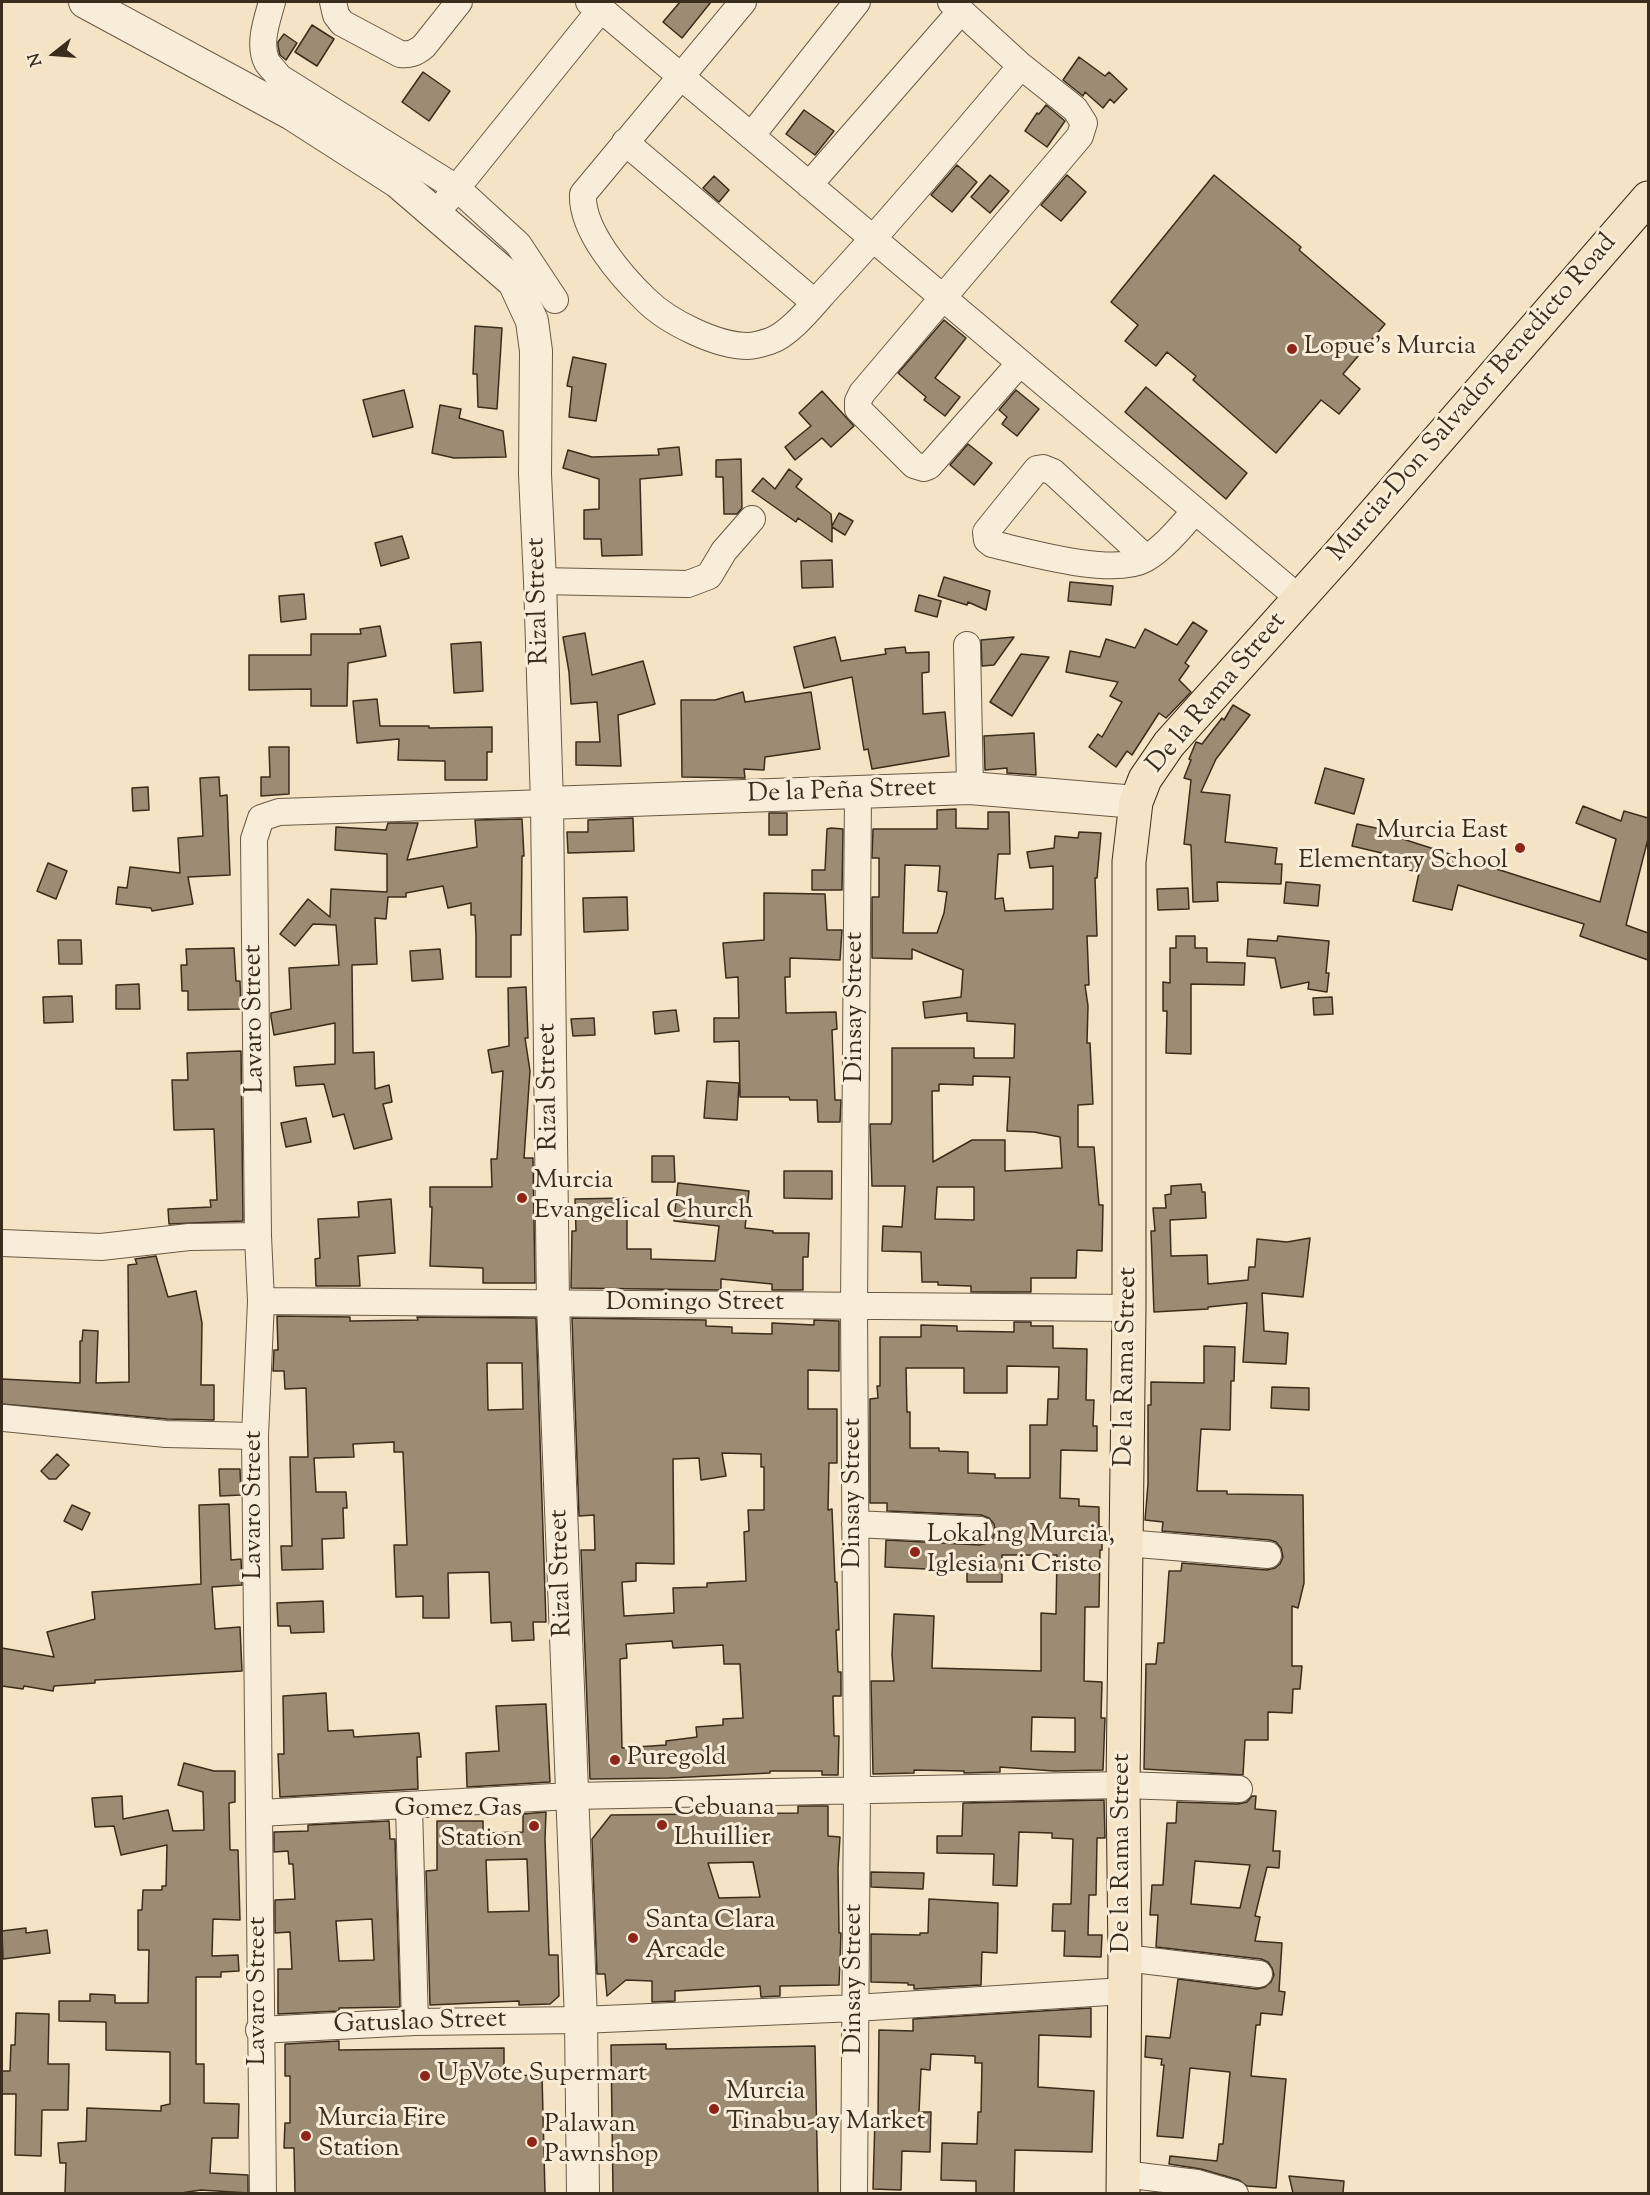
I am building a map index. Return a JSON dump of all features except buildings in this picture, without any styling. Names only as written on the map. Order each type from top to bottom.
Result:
[{"type":"highway","name":"Murcia-Don Salvador Benedicto Road","points":[[1299,599],[1648,198]]},
{"type":"highway","name":"De la Rama Street","points":[[1123,2184],[1125,1958],[1123,1785],[1129,1308],[1129,862],[1136,802],[1151,770],[1169,744],[1299,599]]},
{"type":"street","name":"Rizal Street","points":[[86,2],[273,89],[292,114],[398,182],[514,282],[532,321],[536,351],[535,474],[546,803],[553,1304],[581,2020],[583,2193]]},
{"type":"street","points":[[272,2],[265,27],[263,46],[273,89],[458,189],[518,244],[555,300]]},
{"type":"street","points":[[333,2],[336,15],[342,23],[400,54],[409,55],[417,52],[423,46],[459,2]]},
{"type":"street","points":[[743,2],[583,194],[582,206],[588,224],[624,279],[655,309],[691,329],[721,341],[750,346],[773,340],[792,325],[873,239],[1021,66]]},
{"type":"street","points":[[750,136],[857,2]]},
{"type":"street","points":[[435,213],[458,189],[595,5],[1299,599]]},
{"type":"street","points":[[809,185],[956,6],[1021,66],[1075,109],[1084,123],[1080,136],[858,401],[858,409],[914,465],[924,468],[1020,363]]},
{"type":"street","points":[[625,142],[814,302]]},
{"type":"street","points":[[1146,558],[1053,472],[1043,468],[1037,469],[986,532],[987,540],[992,544],[1080,562],[1121,566],[1146,558],[1178,530],[1195,511]]},
{"type":"street","points":[[540,581],[688,584],[709,576],[724,550],[752,519]]},
{"type":"street","points":[[967,645],[970,788]]},
{"type":"street","name":"De la Peña Street","points":[[546,803],[970,788],[1136,802]]},
{"type":"street","name":"Dinsay Street","points":[[854,2193],[857,1790],[854,1306],[858,793]]},
{"type":"street","name":"Lavaro Street","points":[[262,2193],[255,1436],[261,1301],[258,1236],[254,839],[261,818],[279,812],[546,803]]},
{"type":"street","points":[[2,1243],[101,1247],[189,1237],[258,1236]]},
{"type":"street","name":"Domingo Street","points":[[261,1301],[1129,1308]]},
{"type":"street","points":[[4,1418],[166,1434],[255,1436]]},
{"type":"street","points":[[855,1524],[980,1530]]},
{"type":"street","points":[[1126,1543],[1268,1555]]},
{"type":"street","points":[[260,1813],[409,1807],[571,1796],[1123,1785],[1239,1789]]},
{"type":"street","points":[[409,1807],[415,2022]]},
{"type":"street","points":[[1125,1958],[1259,1974]]},
{"type":"street","name":"Gatuslao Street","points":[[259,2030],[415,2022],[581,2020],[855,2008],[1124,1991]]},
{"type":"street","points":[[1123,2184],[1197,2183],[1235,2193]]},
{"type":"place","name":"Lopue's Murcia","points":[[1292,349]]},
{"type":"place","name":"Murcia East Elementary School","points":[[1520,848]]},
{"type":"place","name":"Murcia Evangelical Church","points":[[522,1198]]},
{"type":"place","name":"Lokal ng Murcia, Iglesia ni Cristo","points":[[915,1552]]},
{"type":"place","name":"Puregold","points":[[615,1760]]},
{"type":"place","name":"Cebuana Lhuillier","points":[[662,1825]]},
{"type":"place","name":"Gomez Gas Station","points":[[534,1826]]},
{"type":"place","name":"Santa Clara Arcade","points":[[633,1938]]},
{"type":"place","name":"UpVote Supermart","points":[[425,2076]]},
{"type":"place","name":"Murcia Tinabu-ay Market","points":[[714,2109]]},
{"type":"place","name":"Murcia Fire Station","points":[[306,2136]]},
{"type":"place","name":"Palawan Pawnshop","points":[[532,2142]]}]
